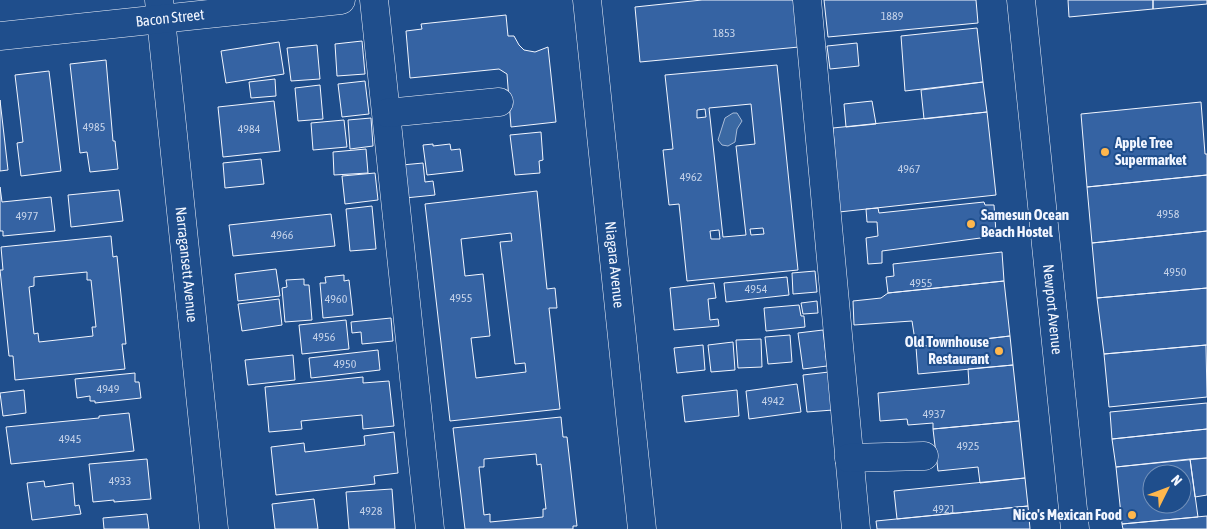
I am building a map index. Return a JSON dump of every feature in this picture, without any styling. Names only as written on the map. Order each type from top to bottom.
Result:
[{"type":"street","name":"Bacon Street","points":[[0,36],[160,10],[341,0]]},
{"type":"street","points":[[374,0],[430,529]]},
{"type":"street","name":"Niagara Avenue","points":[[587,0],[642,529]]},
{"type":"street","points":[[807,0],[856,529]]},
{"type":"street","name":"Newport Avenue","points":[[1021,0],[1075,529]]},
{"type":"street","name":"Narragansett Avenue","points":[[160,10],[214,529]]},
{"type":"street","points":[[387,113],[499,102]]},
{"type":"street","points":[[849,458],[924,456]]},
{"type":"water","points":[[733,113],[737,113],[742,121],[737,129],[735,142],[728,146],[722,145],[718,140],[725,118]]},
{"type":"building","points":[[702,0],[794,0],[799,47],[640,62],[635,7]]},
{"type":"building","points":[[824,0],[976,0],[978,23],[828,37]]},
{"type":"building","points":[[1068,0],[1153,0],[1153,9],[1069,17]]},
{"type":"building","points":[[1153,0],[1207,0],[1207,4],[1153,9]]},
{"type":"building","points":[[506,15],[508,36],[514,36],[524,50],[535,52],[548,47],[556,122],[511,127],[507,74],[499,69],[410,78],[406,31],[422,29],[421,24]]},
{"type":"building","points":[[977,28],[983,82],[905,91],[901,36]]},
{"type":"building","points":[[362,41],[365,74],[337,76],[335,44]]},
{"type":"building","points":[[279,42],[284,74],[226,83],[221,51]]},
{"type":"building","points":[[857,43],[859,66],[830,69],[827,46]]},
{"type":"building","points":[[317,45],[320,79],[291,81],[287,48]]},
{"type":"building","points":[[106,60],[113,141],[115,141],[118,169],[90,172],[87,152],[80,153],[70,64]]},
{"type":"building","points":[[777,65],[798,270],[687,281],[679,204],[669,205],[663,150],[673,149],[665,75]],"holes":[[[751,104],[755,144],[736,146],[746,235],[723,237],[709,108]],[[705,109],[706,117],[697,118],[697,110]],[[763,228],[764,234],[751,235],[750,229]],[[719,230],[720,239],[711,239],[710,231]]]},
{"type":"building","points":[[49,71],[61,171],[21,176],[17,143],[23,142],[15,75]]},
{"type":"building","points":[[275,79],[276,96],[251,98],[249,82]]},
{"type":"building","points":[[365,81],[369,114],[342,117],[338,84]]},
{"type":"building","points":[[983,82],[987,112],[924,119],[921,90]]},
{"type":"building","points":[[320,85],[323,119],[298,121],[295,88]]},
{"type":"building","points":[[0,100],[8,170],[0,171]]},
{"type":"building","points":[[274,101],[280,151],[223,157],[218,107]]},
{"type":"building","points":[[872,101],[876,124],[846,127],[844,104]]},
{"type":"building","points":[[1201,102],[1205,154],[1207,154],[1207,175],[1087,187],[1081,114]]},
{"type":"building","points":[[987,112],[996,195],[839,212],[833,128]]},
{"type":"building","points":[[371,118],[373,146],[350,149],[348,120]]},
{"type":"building","points":[[344,120],[347,147],[313,150],[311,123]]},
{"type":"building","points":[[541,132],[543,160],[539,161],[540,173],[515,175],[510,135]]},
{"type":"building","points":[[433,144],[433,146],[450,144],[451,150],[460,149],[463,171],[427,175],[423,145]]},
{"type":"building","points":[[366,149],[368,173],[334,175],[333,152]]},
{"type":"building","points":[[261,159],[264,184],[225,188],[223,163]]},
{"type":"building","points":[[423,163],[425,182],[433,181],[435,195],[405,198],[402,165]]},
{"type":"building","points":[[375,173],[378,200],[345,204],[342,176]]},
{"type":"building","points":[[1207,175],[1207,231],[1092,243],[1087,187]]},
{"type":"building","points":[[0,187],[2,202],[51,197],[55,231],[3,236],[3,231],[0,231]]},
{"type":"building","points":[[119,190],[123,221],[71,227],[68,195]]},
{"type":"building","points":[[537,191],[547,289],[555,288],[557,308],[549,308],[560,409],[450,421],[425,204]],"holes":[[[511,233],[512,241],[500,242],[515,364],[525,363],[526,372],[476,378],[471,338],[490,336],[483,274],[465,276],[461,239]]]},
{"type":"building","points":[[984,202],[985,205],[994,205],[996,232],[987,233],[988,237],[882,251],[882,263],[868,264],[866,238],[878,236],[877,222],[867,222],[866,209],[878,208],[879,213]]},
{"type":"building","points":[[372,206],[376,249],[350,251],[346,209]]},
{"type":"building","points":[[331,214],[335,246],[233,256],[229,225]]},
{"type":"building","points":[[1207,231],[1207,288],[1097,298],[1092,243]]},
{"type":"building","points":[[111,236],[113,257],[117,256],[126,344],[122,344],[125,369],[15,380],[13,356],[9,356],[0,270],[3,270],[1,247]],"holes":[[[87,272],[87,280],[91,280],[96,327],[92,327],[93,336],[39,342],[38,333],[34,334],[29,287],[34,286],[34,277]]]},
{"type":"building","points":[[1002,252],[1004,281],[888,293],[886,277],[894,276],[893,264]]},
{"type":"building","points":[[276,269],[280,296],[238,301],[235,274]]},
{"type":"building","points":[[815,271],[817,292],[793,294],[792,273]]},
{"type":"building","points":[[344,275],[344,281],[349,280],[353,315],[323,318],[320,283],[326,283],[325,277]]},
{"type":"building","points":[[787,277],[789,295],[726,302],[724,283]]},
{"type":"building","points":[[304,279],[304,285],[309,285],[312,320],[285,322],[282,288],[287,287],[286,280]]},
{"type":"building","points":[[1004,281],[1010,336],[916,347],[912,321],[854,325],[853,301],[881,298],[888,293]]},
{"type":"building","points":[[714,283],[716,298],[708,299],[710,320],[718,319],[719,326],[674,330],[670,288]]},
{"type":"building","points":[[1207,288],[1207,345],[1104,354],[1097,298]]},
{"type":"building","points":[[279,299],[282,325],[242,331],[238,304]]},
{"type":"building","points":[[817,301],[818,313],[803,314],[801,303]]},
{"type":"building","points":[[799,305],[801,316],[804,316],[805,327],[766,331],[764,308]]},
{"type":"building","points":[[391,318],[393,341],[362,344],[361,332],[352,333],[351,322]]},
{"type":"building","points":[[346,320],[349,349],[302,354],[299,325]]},
{"type":"building","points":[[823,330],[827,366],[803,369],[798,333]]},
{"type":"building","points":[[790,335],[792,362],[768,364],[765,337]]},
{"type":"building","points":[[1010,336],[1013,365],[918,374],[916,347]]},
{"type":"building","points":[[761,339],[762,367],[738,368],[736,340]]},
{"type":"building","points":[[733,342],[735,370],[711,372],[708,345]]},
{"type":"building","points":[[703,345],[705,370],[677,373],[674,348]]},
{"type":"building","points":[[1206,345],[1207,397],[1109,407],[1104,354]]},
{"type":"building","points":[[378,350],[380,370],[311,378],[309,358]]},
{"type":"building","points":[[293,355],[295,380],[248,385],[245,360]]},
{"type":"building","points":[[1013,365],[1019,421],[933,429],[933,423],[908,425],[907,419],[880,421],[878,393],[969,384],[968,369]]},
{"type":"building","points":[[829,372],[833,410],[807,412],[803,375]]},
{"type":"building","points":[[135,373],[135,382],[139,382],[141,398],[95,403],[95,401],[90,401],[90,396],[77,398],[75,379]]},
{"type":"building","points":[[363,377],[363,383],[389,381],[394,426],[363,429],[362,415],[301,421],[302,429],[269,432],[265,387]]},
{"type":"building","points":[[797,384],[801,412],[749,419],[746,391]]},
{"type":"building","points":[[24,390],[26,413],[3,416],[0,393]]},
{"type":"building","points":[[737,390],[739,416],[685,422],[682,396]]},
{"type":"building","points":[[1207,403],[1207,429],[1112,439],[1110,412]]},
{"type":"building","points":[[129,413],[134,451],[11,464],[6,427],[99,418],[99,416]]},
{"type":"building","points":[[561,417],[563,437],[567,437],[577,526],[573,526],[573,529],[465,529],[453,428]],"holes":[[[536,454],[537,465],[541,464],[546,509],[543,509],[543,517],[490,522],[490,514],[484,515],[479,467],[484,467],[484,459]]]},
{"type":"building","points":[[1019,421],[1025,478],[980,483],[978,467],[938,471],[933,429]]},
{"type":"building","points":[[1207,429],[1207,458],[1116,467],[1112,439]]},
{"type":"building","points":[[394,432],[398,473],[374,476],[375,484],[276,495],[271,447],[304,443],[305,452],[365,445],[364,436]]},
{"type":"building","points":[[1207,458],[1207,495],[1195,497],[1190,459]]},
{"type":"building","points":[[147,459],[151,499],[93,502],[89,464]]},
{"type":"building","points":[[1190,459],[1191,464],[1144,464]]},
{"type":"building","points":[[1142,464],[1142,514],[1192,514],[1192,474],[1198,517],[1122,524],[1116,467]]},
{"type":"building","points":[[1025,478],[1028,506],[897,519],[894,491]]},
{"type":"building","points":[[44,481],[45,487],[73,483],[75,506],[79,505],[81,514],[32,520],[27,483]]},
{"type":"building","points":[[392,489],[395,529],[349,529],[346,492]]},
{"type":"building","points":[[314,499],[318,529],[275,529],[272,504]]},
{"type":"building","points":[[1028,506],[1030,529],[877,529],[876,521]]},
{"type":"building","points":[[147,514],[149,529],[104,529],[103,518]]},
{"type":"building","points":[[1207,516],[1207,529],[1123,529],[1122,524]]},
{"type":"place","name":"Apple Tree Supermarket","points":[[1105,152]]},
{"type":"place","name":"Samesun Ocean Beach Hostel","points":[[971,224]]},
{"type":"place","name":"Old Townhouse Restaurant","points":[[999,351]]},
{"type":"place","name":"Nico's Mexican Food","points":[[1132,515]]}]
